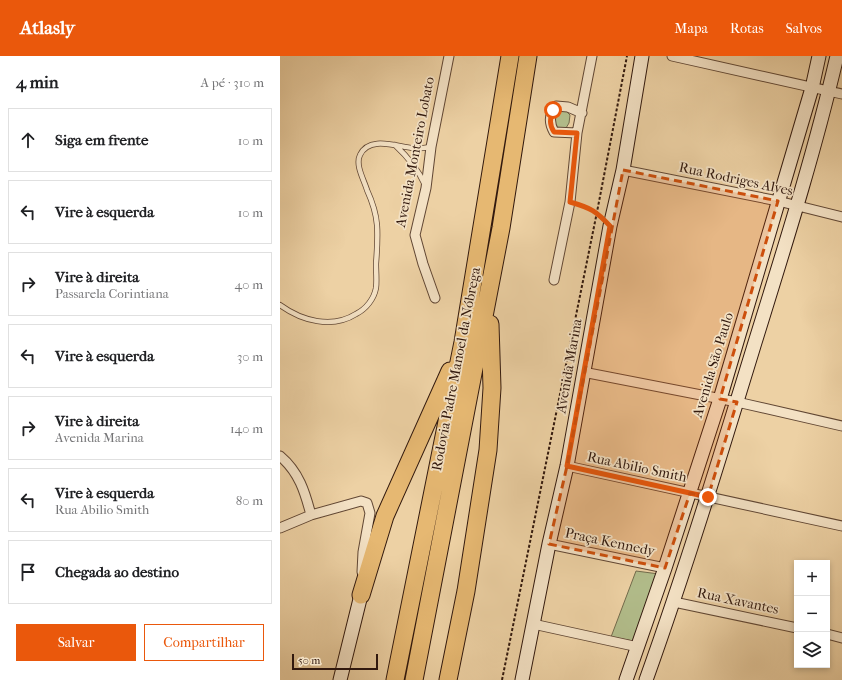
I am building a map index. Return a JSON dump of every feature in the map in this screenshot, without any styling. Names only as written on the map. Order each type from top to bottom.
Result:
[{"type":"highway","name":"Rodovia Padre Manoel da Nóbrega","points":[[395,680],[462,342],[510,56]]},
{"type":"highway","name":"Rodovia Padre Manoel da Nóbrega","points":[[414,680],[501,228],[528,56]]},
{"type":"highway","points":[[448,680],[466,591],[488,450],[492,388],[489,326],[501,228]]},
{"type":"highway","points":[[361,595],[385,516],[462,342]]},
{"type":"main road","name":"Avenida Marina","points":[[522,680],[549,544],[567,466],[610,226],[623,170],[642,56]]},
{"type":"main road","name":"Avenida São Paulo","points":[[626,680],[665,568],[720,400],[812,88],[819,56]]},
{"type":"main road","points":[[646,680],[674,602],[708,497],[797,207],[829,91],[837,56]]},
{"type":"main road","points":[[340,680],[361,595]]},
{"type":"street","name":"Avenida Monteiro Lobato","points":[[435,298],[415,235],[426,188],[431,147],[449,56]]},
{"type":"street","points":[[554,280],[570,202],[577,133],[592,56]]},
{"type":"street","points":[[672,56],[842,94]]},
{"type":"street","points":[[577,133],[554,132],[551,127],[550,120],[556,106],[568,106],[582,113]]},
{"type":"street","name":"Rua Rodriges Alves","points":[[623,170],[778,201],[797,207],[842,217]]},
{"type":"street","points":[[583,372],[720,400],[737,402],[842,426]]},
{"type":"street","points":[[280,456],[289,464],[304,488],[311,515]]},
{"type":"street","name":"Rua Abilio Smith","points":[[567,466],[842,526]]},
{"type":"street","points":[[280,528],[311,515],[361,501],[367,503],[370,514],[363,552],[361,595]]},
{"type":"street","name":"Praça Kennedy","points":[[549,544],[665,568]]},
{"type":"street","name":"Rua Xavantes","points":[[674,602],[794,627]]},
{"type":"street","points":[[533,624],[638,647]]},
{"type":"street","points":[[830,635],[842,638]]},
{"type":"lane","points":[[280,305],[290,312],[309,319],[332,323],[348,320],[363,310],[372,300],[376,288],[377,224],[374,208],[358,165],[360,155],[365,148],[374,144],[394,144],[413,148],[431,147]]},
{"type":"lane","points":[[394,144],[407,156],[419,172],[426,188]]},
{"type":"path","points":[[502,680],[597,212],[627,56]]},
{"type":"path","points":[[570,202],[588,207],[597,212],[610,226]]},
{"type":"highlighted area","points":[[623,170],[778,201],[720,399],[737,402],[708,497],[690,493],[665,568],[549,544],[567,466]]},
{"type":"green space","points":[[558,110],[565,110],[570,115],[569,123],[566,128],[555,127],[555,113]]},
{"type":"green space","points":[[636,571],[659,574],[639,642],[611,637]]},
{"type":"route","points":[[553,110],[550,120],[551,127],[554,132],[577,133],[570,202],[588,207],[597,212],[610,226],[567,466],[708,497]]}]
